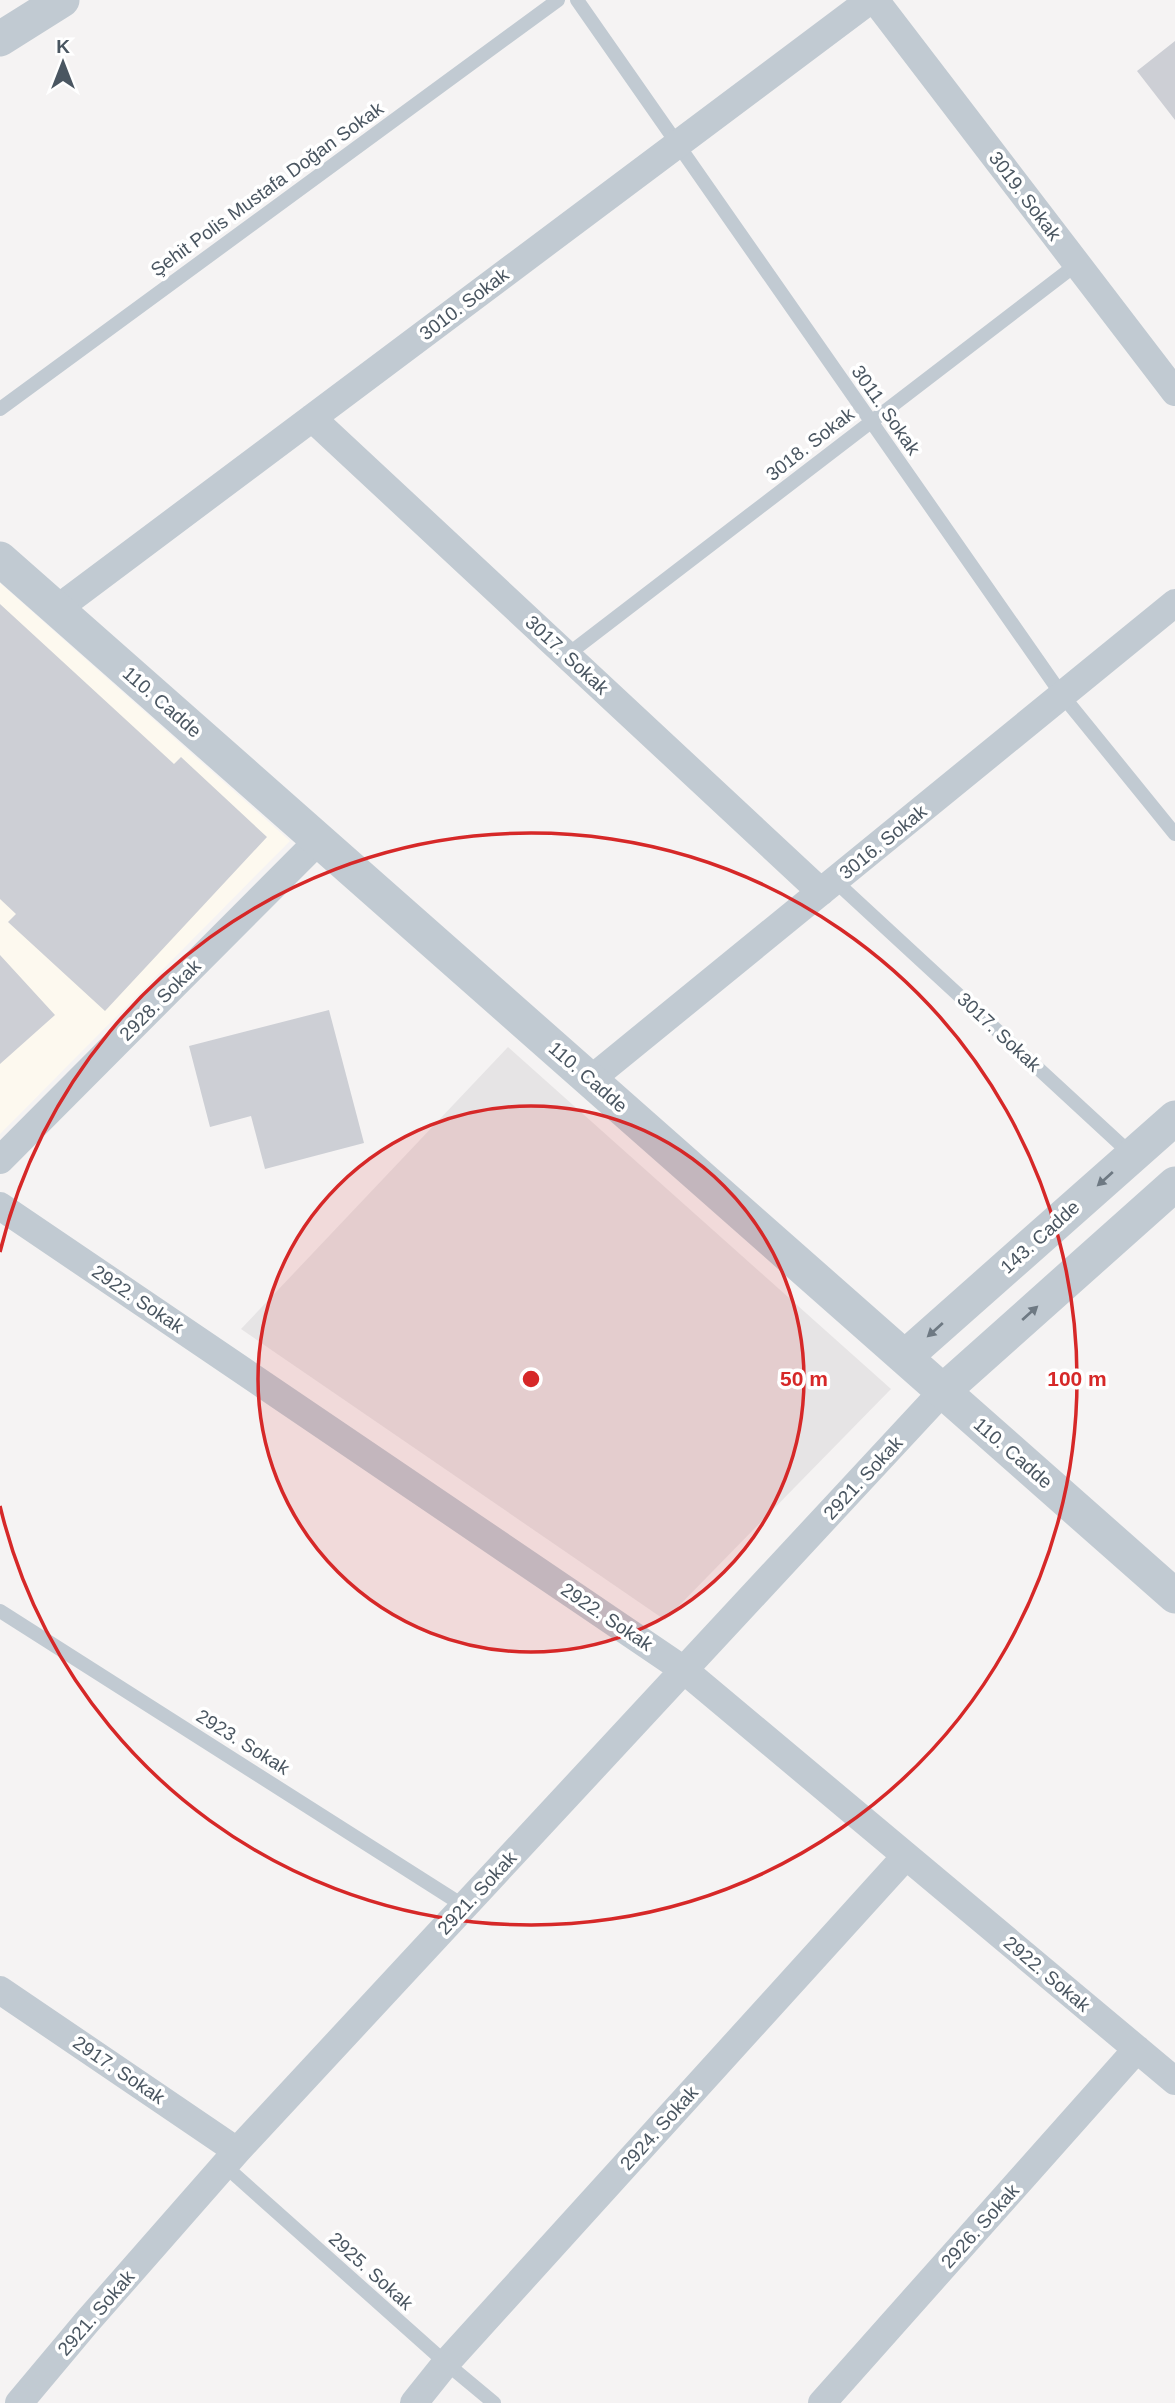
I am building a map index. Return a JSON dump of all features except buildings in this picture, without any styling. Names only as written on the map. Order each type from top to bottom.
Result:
[{"type":"street","points":[[0,39],[62,0]]},
{"type":"street","name":"3010. Sokak","points":[[58,609],[873,0]]},
{"type":"street","name":"3019. Sokak","points":[[873,0],[1175,392]]},
{"type":"street","name":"3017. Sokak","points":[[312,418],[567,655],[828,886]]},
{"type":"street","name":"110. Cadde","points":[[0,558],[1175,1596]]},
{"type":"street","name":"3016. Sokak","points":[[590,1080],[1175,603]]},
{"type":"street","name":"2928. Sokak","points":[[0,1160],[319,840]]},
{"type":"street","name":"143. Cadde","points":[[905,1357],[1175,1118]]},
{"type":"street","points":[[943,1391],[1175,1184]]},
{"type":"street","name":"2922. Sokak","points":[[0,1206],[684,1670],[1175,2081]]},
{"type":"street","name":"2921. Sokak","points":[[19,2403],[231,2158],[943,1391]]},
{"type":"street","name":"2924. Sokak","points":[[414,2403],[446,2363],[906,1856]]},
{"type":"street","name":"2917. Sokak","points":[[0,1990],[231,2158]]},
{"type":"street","name":"2926. Sokak","points":[[822,2403],[1137,2049]]},
{"type":"lane","name":"Şehit Polis Mustafa Doğan Sokak","points":[[0,409],[558,0]]},
{"type":"lane","name":"3011. Sokak","points":[[577,0],[1062,695],[1175,834]]},
{"type":"lane","name":"3018. Sokak","points":[[567,655],[1077,264]]},
{"type":"lane","name":"3017. Sokak","points":[[828,886],[1132,1155]]},
{"type":"lane","name":"2923. Sokak","points":[[0,1611],[464,1906]]},
{"type":"lane","name":"2925. Sokak","points":[[231,2158],[446,2363],[494,2403]]},
{"type":"shaded area","points":[[0,583],[290,841],[0,1134]]},
{"type":"shaded area","points":[[508,1047],[891,1389],[665,1620],[241,1329]]}]
